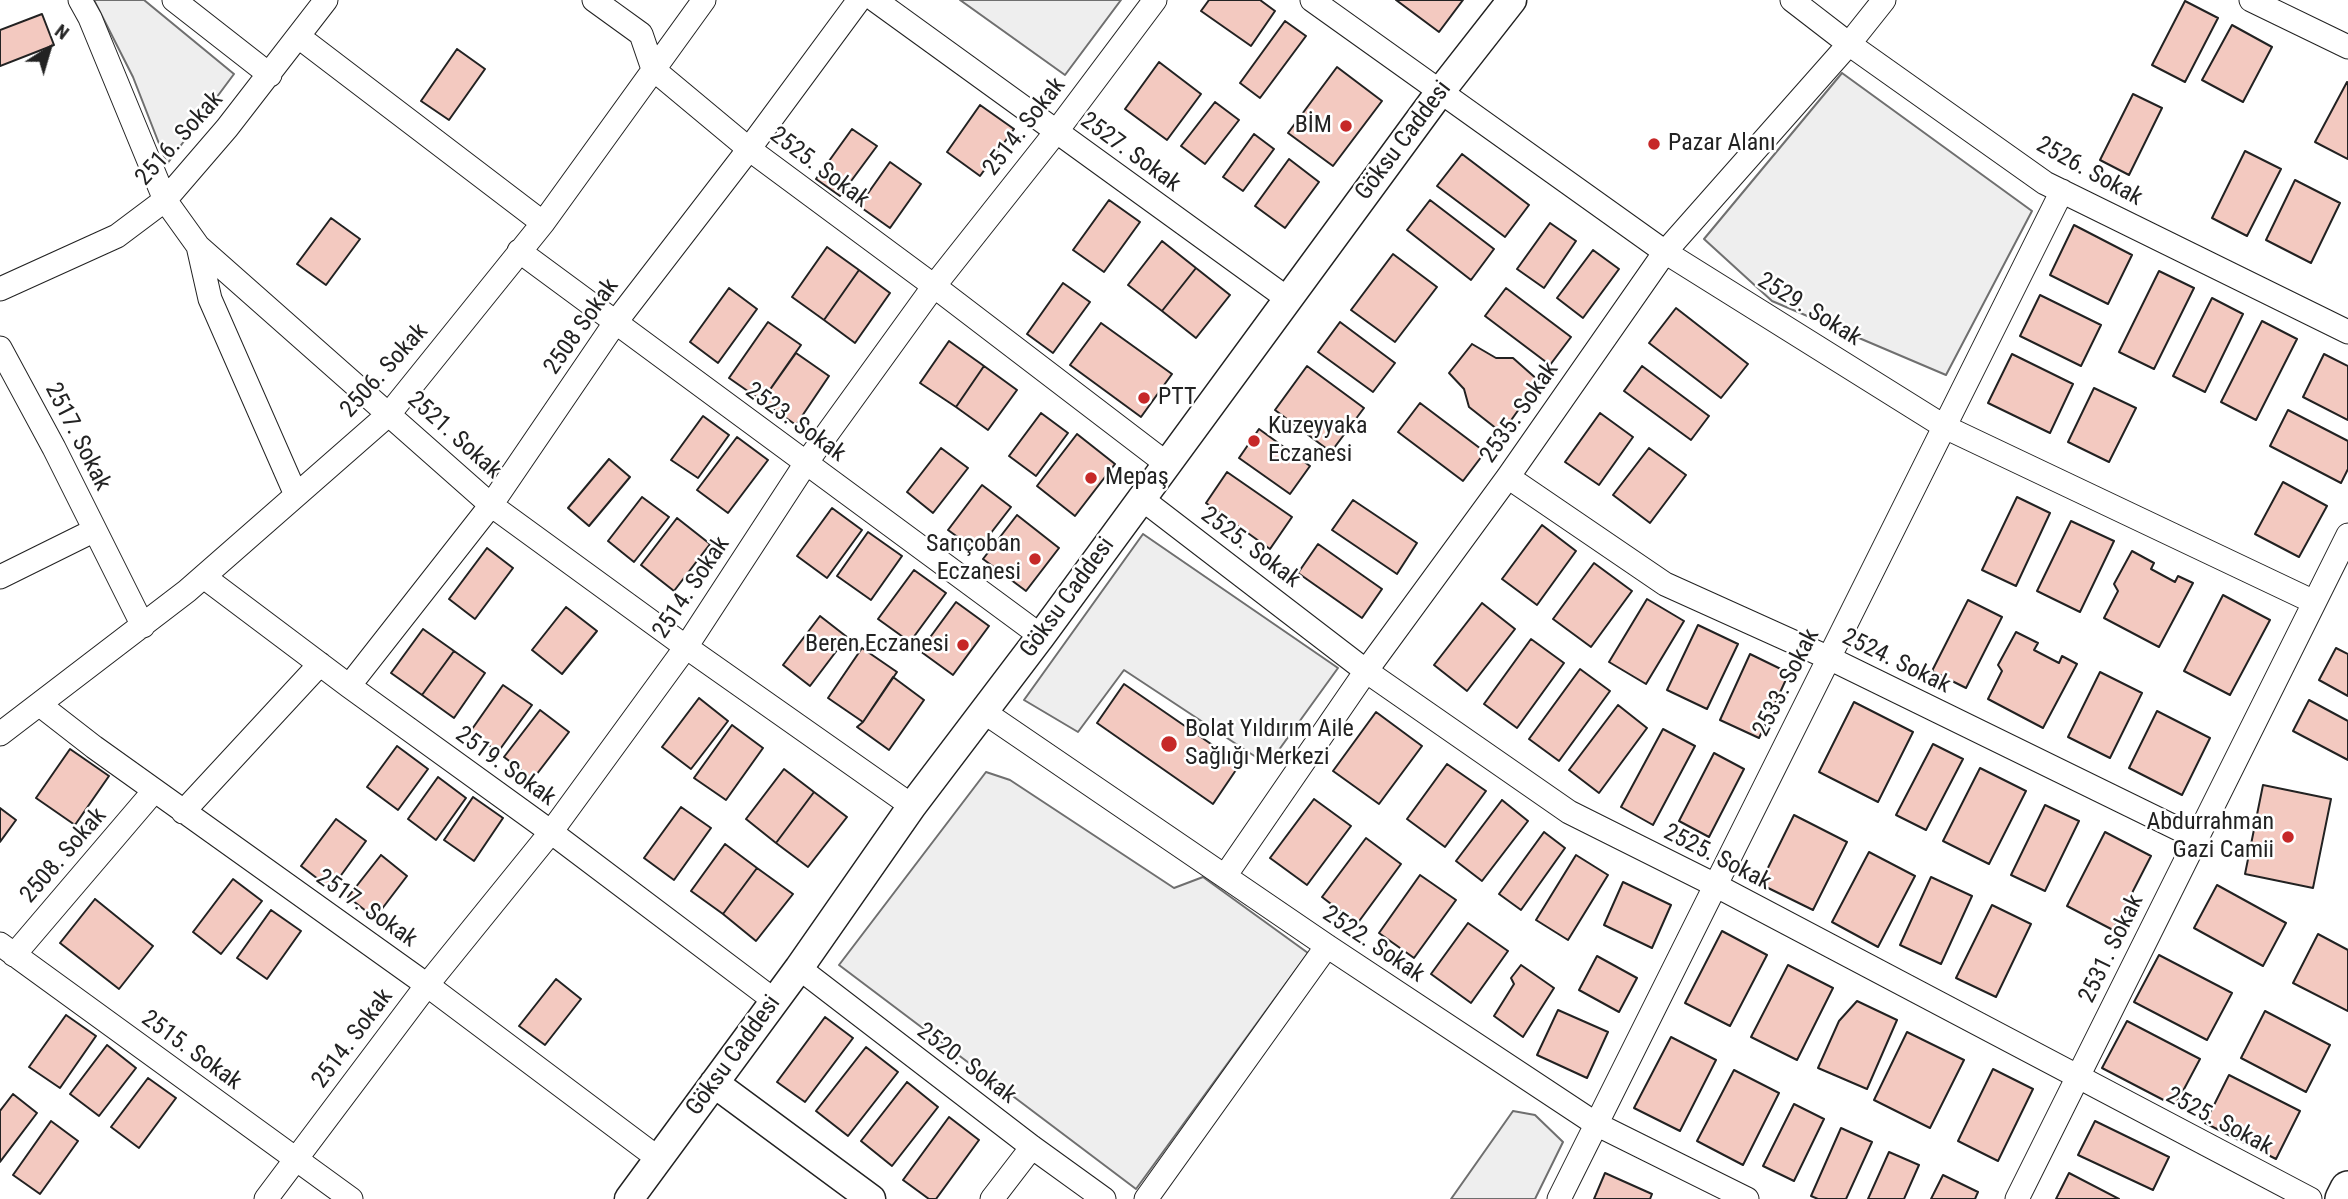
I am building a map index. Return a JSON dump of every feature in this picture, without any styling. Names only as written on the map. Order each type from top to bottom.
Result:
[{"type":"main road","points":[[2343,1199],[2348,1189]]},
{"type":"street","name":"2521. Sokak","points":[[80,0],[90,18],[165,200],[198,246],[491,505],[686,647],[912,806]]},
{"type":"street","points":[[174,0],[270,75]]},
{"type":"street","name":"2516. Sokak","points":[[0,289],[117,236],[165,200],[270,75],[326,0]]},
{"type":"street","points":[[594,0],[641,34],[653,69]]},
{"type":"street","name":"2506. Sokak","points":[[0,734],[204,577],[389,414],[542,223],[704,0]]},
{"type":"street","name":"2508 Sokak","points":[[349,686],[491,505],[615,323],[750,149],[859,0]]},
{"type":"street","name":"2527. Sokak","points":[[875,0],[1288,299]]},
{"type":"street","name":"2514. Sokak","points":[[266,1199],[428,985],[551,832],[686,647],[806,463],[934,286],[1056,132],[1155,0]]},
{"type":"street","name":"2529. Sokak","points":[[1312,0],[1339,8],[1440,92],[1665,252],[1945,426],[2314,602]]},
{"type":"street","name":"Göksu Caddesi","points":[[629,1199],[799,968],[912,806],[1041,636],[1440,92],[1512,0]]},
{"type":"street","name":"2526. Sokak","points":[[1792,0],[1849,44],[2045,183],[2348,332]]},
{"type":"street","name":"2535. Sokak","points":[[1226,876],[1366,671],[1508,477],[1665,252],[1849,44],[1884,0]]},
{"type":"street","points":[[2251,0],[2348,47]]},
{"type":"street","points":[[299,37],[542,223]]},
{"type":"street","name":"2525. Sokak","points":[[653,69],[750,149],[1167,464]]},
{"type":"street","name":"2533. Sokak","points":[[1559,1199],[2062,191]]},
{"type":"street","points":[[198,246],[211,299],[296,495]]},
{"type":"street","name":"2523. Sokak","points":[[519,251],[1041,636]]},
{"type":"street","name":"2517. Sokak","points":[[0,348],[54,448],[143,626]]},
{"type":"street","name":"2524. Sokak","points":[[1508,477],[1665,584],[1829,658],[2197,838]]},
{"type":"street","name":"2525. Sokak","points":[[1142,499],[1366,671],[1569,812],[2310,1199]]},
{"type":"street","points":[[0,577],[95,530]]},
{"type":"street","name":"2531. Sokak","points":[[2017,1199],[2348,535]]},
{"type":"street","name":"2519. Sokak","points":[[204,577],[551,832],[775,1001]]},
{"type":"street","points":[[183,812],[320,664]]},
{"type":"street","name":"2517. Sokak","points":[[40,705],[183,812],[428,985],[659,1159]]},
{"type":"street","name":"2522. Sokak","points":[[984,712],[1327,946],[1596,1124],[1747,1199]]},
{"type":"street","name":"2508. Sokak","points":[[7,950],[154,791]]},
{"type":"street","points":[[1146,1199],[1327,946]]},
{"type":"street","name":"2515. Sokak","points":[[7,950],[351,1199]]},
{"type":"street","name":"2520. Sokak","points":[[799,968],[1104,1199]]},
{"type":"street","points":[[715,1083],[871,1199]]},
{"type":"street","points":[[992,1199],[1032,1147]]},
{"type":"shaded area","points":[[94,0],[144,0],[234,74],[167,164],[133,77]]},
{"type":"shaded area","points":[[960,0],[1121,0],[1065,75]]},
{"type":"shaded area","points":[[1842,73],[2032,211],[1946,375],[1772,301],[1704,239]]},
{"type":"shaded area","points":[[1143,534],[1338,668],[1268,765],[1124,670],[1078,732],[1024,700]]},
{"type":"shaded area","points":[[986,772],[1010,780],[1174,888],[1203,877],[1308,953],[1136,1189],[839,965]]},
{"type":"shaded area","points":[[1513,1111],[1535,1115],[1563,1142],[1535,1199],[1451,1199]]},
{"type":"building","points":[[1209,0],[1260,0],[1275,11],[1251,46],[1201,11]]},
{"type":"building","points":[[1396,0],[1463,0],[1439,32]]},
{"type":"building","points":[[2185,1],[2218,18],[2185,82],[2152,65]]},
{"type":"building","points":[[42,14],[54,45],[0,66],[0,30]]},
{"type":"building","points":[[1285,21],[1306,36],[1260,98],[1240,83]]},
{"type":"building","points":[[2232,25],[2272,47],[2243,102],[2202,80]]},
{"type":"building","points":[[457,49],[485,69],[449,120],[421,101]]},
{"type":"building","points":[[1159,62],[1201,94],[1167,140],[1125,109]]},
{"type":"building","points":[[1337,67],[1382,101],[1333,166],[1288,133]]},
{"type":"building","points":[[2348,83],[2348,159],[2315,142]]},
{"type":"building","points":[[2133,94],[2162,108],[2129,175],[2100,160]]},
{"type":"building","points":[[1215,102],[1239,120],[1205,164],[1181,146]]},
{"type":"building","points":[[980,105],[1014,129],[980,176],[947,152]]},
{"type":"building","points":[[852,129],[877,146],[840,196],[816,179]]},
{"type":"building","points":[[1254,134],[1274,149],[1243,191],[1223,177]]},
{"type":"building","points":[[2245,151],[2281,169],[2247,236],[2212,218]]},
{"type":"building","points":[[1462,154],[1529,205],[1505,237],[1437,186]]},
{"type":"building","points":[[1289,159],[1319,182],[1285,228],[1255,206]]},
{"type":"building","points":[[890,162],[921,184],[890,228],[859,206]]},
{"type":"building","points":[[2295,180],[2340,203],[2311,263],[2266,240]]},
{"type":"building","points":[[1109,200],[1140,222],[1104,272],[1073,250]]},
{"type":"building","points":[[1430,200],[1494,249],[1471,280],[1407,230]]},
{"type":"building","points":[[331,218],[360,239],[326,285],[297,264]]},
{"type":"building","points":[[1550,223],[1576,241],[1544,288],[1517,269]]},
{"type":"building","points":[[2074,225],[2132,255],[2108,304],[2050,275]]},
{"type":"building","points":[[1162,241],[1196,268],[1162,311],[1128,285]]},
{"type":"building","points":[[827,247],[859,270],[824,320],[792,297]]},
{"type":"building","points":[[1593,250],[1619,269],[1583,318],[1557,298]]},
{"type":"building","points":[[1393,254],[1437,287],[1395,342],[1351,310]]},
{"type":"building","points":[[1196,268],[1230,295],[1196,338],[1162,311]]},
{"type":"building","points":[[859,270],[890,293],[855,343],[824,320]]},
{"type":"building","points":[[2159,271],[2194,288],[2154,369],[2119,352]]},
{"type":"building","points":[[1063,283],[1090,302],[1053,353],[1027,334]]},
{"type":"building","points":[[729,288],[757,309],[718,363],[690,342]]},
{"type":"building","points":[[1506,288],[1571,337],[1550,365],[1485,316]]},
{"type":"building","points":[[2040,295],[2101,325],[2081,366],[2020,336]]},
{"type":"building","points":[[2212,298],[2243,314],[2205,392],[2173,376]]},
{"type":"building","points":[[1676,308],[1748,364],[1721,398],[1649,343]]},
{"type":"building","points":[[2262,321],[2297,339],[2256,420],[2221,402]]},
{"type":"building","points":[[768,322],[801,345],[762,401],[729,378]]},
{"type":"building","points":[[1340,322],[1395,363],[1373,392],[1318,352]]},
{"type":"building","points":[[1101,323],[1172,374],[1141,417],[1070,365]]},
{"type":"building","points":[[949,341],[984,366],[956,407],[920,383]]},
{"type":"building","points":[[1472,344],[1496,358],[1513,358],[1539,381],[1502,433],[1469,407],[1464,389],[1449,373]]},
{"type":"building","points":[[796,353],[829,376],[796,425],[762,401]]},
{"type":"building","points":[[2012,354],[2073,384],[2050,433],[1988,403]]},
{"type":"building","points":[[2324,354],[2348,366],[2348,420],[2303,397]]},
{"type":"building","points":[[984,366],[1017,390],[988,430],[956,407]]},
{"type":"building","points":[[1307,366],[1364,408],[1331,452],[1275,410]]},
{"type":"building","points":[[1642,366],[1709,416],[1691,440],[1624,391]]},
{"type":"building","points":[[2094,388],[2136,408],[2109,462],[2068,442]]},
{"type":"building","points":[[1420,403],[1485,452],[1463,481],[1398,432]]},
{"type":"building","points":[[2288,410],[2348,441],[2348,469],[2341,483],[2270,446]]},
{"type":"building","points":[[1041,413],[1068,433],[1036,476],[1009,456]]},
{"type":"building","points":[[1600,413],[1633,437],[1599,485],[1565,462]]},
{"type":"building","points":[[703,416],[729,435],[698,478],[671,460]]},
{"type":"building","points":[[1259,429],[1310,466],[1290,494],[1239,458]]},
{"type":"building","points":[[1077,434],[1115,464],[1075,516],[1037,486]]},
{"type":"building","points":[[737,437],[768,460],[728,513],[697,490]]},
{"type":"building","points":[[941,448],[968,468],[933,513],[907,492]]},
{"type":"building","points":[[1649,448],[1686,475],[1650,523],[1613,495]]},
{"type":"building","points":[[609,459],[630,477],[589,526],[568,508]]},
{"type":"building","points":[[1227,472],[1292,517],[1270,549],[1206,503]]},
{"type":"building","points":[[2283,482],[2327,506],[2299,557],[2255,534]]},
{"type":"building","points":[[982,485],[1011,507],[977,551],[948,530]]},
{"type":"building","points":[[642,497],[669,517],[634,562],[608,541]]},
{"type":"building","points":[[2017,497],[2050,513],[2016,586],[1982,570]]},
{"type":"building","points":[[1353,500],[1417,543],[1397,574],[1332,530]]},
{"type":"building","points":[[832,508],[862,530],[827,578],[797,556]]},
{"type":"building","points":[[1017,515],[1059,548],[1026,591],[983,559]]},
{"type":"building","points":[[677,518],[710,544],[674,591],[641,565]]},
{"type":"building","points":[[2071,521],[2114,541],[2080,612],[2037,591]]},
{"type":"building","points":[[1542,525],[1576,551],[1537,605],[1502,579]]},
{"type":"building","points":[[868,532],[902,556],[871,600],[837,576]]},
{"type":"building","points":[[1318,544],[1382,589],[1362,618],[1298,573]]},
{"type":"building","points":[[487,548],[513,568],[475,619],[449,599]]},
{"type":"building","points":[[2132,551],[2154,563],[2151,569],[2175,582],[2178,576],[2193,583],[2159,647],[2104,618],[2118,591],[2114,584]]},
{"type":"building","points":[[1594,563],[1632,591],[1591,647],[1553,619]]},
{"type":"building","points":[[914,570],[946,593],[910,642],[878,619]]},
{"type":"building","points":[[2223,595],[2270,620],[2230,695],[2184,671]]},
{"type":"building","points":[[1647,599],[1684,621],[1646,684],[1609,662]]},
{"type":"building","points":[[1968,600],[2002,617],[1966,688],[1932,671]]},
{"type":"building","points":[[956,602],[989,626],[953,675],[920,651]]},
{"type":"building","points":[[1482,603],[1515,629],[1467,691],[1434,665]]},
{"type":"building","points":[[566,607],[597,631],[562,674],[532,650]]},
{"type":"building","points":[[820,616],[847,637],[810,686],[783,665]]},
{"type":"building","points":[[1698,625],[1738,644],[1707,709],[1667,690]]},
{"type":"building","points":[[423,629],[454,651],[422,695],[391,673]]},
{"type":"building","points":[[2016,632],[2038,643],[2034,650],[2059,663],[2062,656],[2077,664],[2043,728],[1988,699],[2002,671],[1998,665]]},
{"type":"building","points":[[1531,639],[1564,663],[1517,728],[1484,704]]},
{"type":"building","points":[[862,648],[897,672],[863,722],[828,698]]},
{"type":"building","points":[[2336,648],[2348,654],[2348,696],[2319,680]]},
{"type":"building","points":[[454,651],[485,673],[454,718],[422,695]]},
{"type":"building","points":[[1750,654],[1789,673],[1759,738],[1720,720]]},
{"type":"building","points":[[1580,669],[1610,691],[1559,761],[1529,739]]},
{"type":"building","points":[[2100,672],[2142,693],[2110,758],[2068,737]]},
{"type":"building","points":[[893,677],[924,700],[889,750],[857,727]]},
{"type":"building","name":"Bolat Yıldırım Aile Sağlığı Merkezi","points":[[1124,684],[1240,764],[1213,804],[1097,723]]},
{"type":"building","points":[[503,685],[532,705],[498,752],[470,732]]},
{"type":"building","points":[[699,698],[728,721],[691,769],[662,747]]},
{"type":"building","points":[[2309,700],[2348,721],[2348,760],[2293,731]]},
{"type":"building","points":[[1854,702],[1913,732],[1878,802],[1819,772]]},
{"type":"building","points":[[1618,705],[1647,728],[1599,793],[1569,770]]},
{"type":"building","points":[[540,710],[569,732],[533,779],[504,757]]},
{"type":"building","points":[[2157,711],[2210,738],[2182,795],[2129,768]]},
{"type":"building","points":[[1376,712],[1422,746],[1379,804],[1333,771]]},
{"type":"building","points":[[732,725],[763,748],[726,800],[694,778]]},
{"type":"building","points":[[1663,729],[1695,746],[1653,825],[1621,807]]},
{"type":"building","points":[[1933,744],[1963,759],[1926,830],[1896,815]]},
{"type":"building","points":[[397,746],[428,769],[398,810],[367,787]]},
{"type":"building","points":[[70,749],[109,776],[75,825],[36,798]]},
{"type":"building","points":[[1714,753],[1744,769],[1709,837],[1679,821]]},
{"type":"building","points":[[1447,764],[1486,791],[1445,847],[1407,819]]},
{"type":"building","points":[[1980,768],[2026,791],[1989,864],[1943,841]]},
{"type":"building","points":[[784,769],[814,792],[776,843],[746,819]]},
{"type":"building","points":[[438,777],[466,798],[436,840],[408,819]]},
{"type":"building","name":"Abdurrahman Gazi Camii","points":[[2263,785],[2331,799],[2313,888],[2245,874]]},
{"type":"building","points":[[814,792],[847,817],[808,867],[776,843]]},
{"type":"building","points":[[473,797],[503,818],[474,861],[444,840]]},
{"type":"building","points":[[1314,799],[1351,826],[1307,885],[1270,858]]},
{"type":"building","points":[[1502,800],[1528,821],[1482,881],[1456,861]]},
{"type":"building","points":[[2045,805],[2079,821],[2045,891],[2011,875]]},
{"type":"building","points":[[681,807],[711,828],[674,880],[644,858]]},
{"type":"building","points":[[0,808],[16,820],[0,842]]},
{"type":"building","points":[[1794,815],[1847,842],[1813,910],[1760,884]]},
{"type":"building","points":[[336,819],[366,841],[331,889],[301,866]]},
{"type":"building","points":[[1544,832],[1565,848],[1521,910],[1499,894]]},
{"type":"building","points":[[2105,832],[2151,856],[2113,930],[2067,906]]},
{"type":"building","points":[[1366,838],[1401,864],[1357,924],[1322,897]]},
{"type":"building","points":[[725,844],[757,868],[723,914],[691,891]]},
{"type":"building","points":[[1869,852],[1915,876],[1878,947],[1832,922]]},
{"type":"building","points":[[381,855],[407,876],[375,918],[348,897]]},
{"type":"building","points":[[1576,855],[1608,875],[1568,940],[1536,920]]},
{"type":"building","points":[[757,868],[793,894],[756,941],[723,914]]},
{"type":"building","points":[[1420,875],[1456,900],[1414,958],[1379,933]]},
{"type":"building","points":[[1931,877],[1972,896],[1941,964],[1900,945]]},
{"type":"building","points":[[233,879],[262,901],[221,954],[193,932]]},
{"type":"building","points":[[1623,882],[1671,905],[1652,948],[1604,925]]},
{"type":"building","points":[[2217,885],[2286,923],[2263,966],[2194,928]]},
{"type":"building","points":[[95,899],[153,946],[119,989],[60,943]]},
{"type":"building","points":[[1992,905],[2031,924],[1996,997],[1956,978]]},
{"type":"building","points":[[271,910],[301,931],[267,979],[237,958]]},
{"type":"building","points":[[1468,923],[1508,951],[1471,1003],[1431,974]]},
{"type":"building","points":[[1722,931],[1767,955],[1730,1026],[1685,1003]]},
{"type":"building","points":[[2318,934],[2348,950],[2348,1011],[2293,983]]},
{"type":"building","points":[[2159,955],[2232,993],[2207,1040],[2134,1002]]},
{"type":"building","points":[[1597,956],[1637,978],[1619,1012],[1579,990]]},
{"type":"building","points":[[1521,965],[1554,988],[1523,1037],[1494,1016],[1514,984],[1511,978]]},
{"type":"building","points":[[1788,965],[1833,988],[1797,1060],[1751,1037]]},
{"type":"building","points":[[556,979],[581,999],[545,1045],[519,1026]]},
{"type":"building","points":[[1857,1001],[1897,1020],[1867,1089],[1818,1068],[1839,1021]]},
{"type":"building","points":[[1558,1010],[1608,1032],[1587,1078],[1537,1055]]},
{"type":"building","points":[[2265,1011],[2330,1045],[2306,1092],[2241,1058]]},
{"type":"building","points":[[66,1015],[96,1036],[60,1088],[29,1067]]},
{"type":"building","points":[[825,1017],[853,1038],[805,1102],[777,1082]]},
{"type":"building","points":[[2127,1021],[2200,1059],[2175,1106],[2102,1068]]},
{"type":"building","points":[[1907,1032],[1964,1060],[1930,1128],[1874,1100]]},
{"type":"building","points":[[1671,1037],[1716,1060],[1680,1131],[1634,1108]]},
{"type":"building","points":[[107,1045],[136,1068],[99,1116],[70,1094]]},
{"type":"building","points":[[866,1047],[898,1072],[848,1136],[816,1111]]},
{"type":"building","points":[[1993,1069],[2033,1089],[1998,1161],[1958,1141]]},
{"type":"building","points":[[1734,1070],[1779,1093],[1743,1165],[1697,1141]]},
{"type":"building","points":[[2229,1075],[2300,1111],[2276,1159],[2205,1123]]},
{"type":"building","points":[[148,1078],[176,1098],[139,1148],[111,1127]]},
{"type":"building","points":[[907,1082],[938,1107],[892,1166],[861,1141]]},
{"type":"building","points":[[13,1094],[37,1113],[0,1162],[0,1111]]},
{"type":"building","points":[[1794,1104],[1824,1119],[1794,1181],[1763,1166]]},
{"type":"building","points":[[949,1117],[979,1140],[936,1199],[929,1199],[903,1180]]},
{"type":"building","points":[[51,1121],[78,1141],[40,1194],[13,1175]]},
{"type":"building","points":[[2095,1121],[2169,1157],[2153,1190],[2078,1155]]},
{"type":"building","points":[[1841,1128],[1872,1142],[1846,1199],[1818,1199],[1811,1196]]},
{"type":"building","points":[[1889,1152],[1919,1165],[1904,1199],[1868,1199]]},
{"type":"building","points":[[1605,1173],[1652,1194],[1650,1199],[1594,1199]]},
{"type":"building","points":[[2069,1173],[2119,1199],[2056,1199]]},
{"type":"building","points":[[1943,1175],[1978,1192],[1975,1199],[1931,1199]]},
{"type":"place","name":"BİM","points":[[1346,126]]},
{"type":"place","name":"Pazar Alanı","points":[[1654,144]]},
{"type":"place","name":"PTT","points":[[1144,398]]},
{"type":"place","name":"Kuzeyyaka Eczanesi","points":[[1254,441]]},
{"type":"place","name":"Mepaş","points":[[1091,478]]},
{"type":"place","name":"Sarıçoban Eczanesi","points":[[1035,559]]},
{"type":"place","name":"Beren Eczanesi","points":[[963,645]]},
{"type":"place","name":"Bolat Yıldırım Aile Sağlığı Merkezi","points":[[1169,744]]},
{"type":"place","name":"Abdurrahman Gazi Camii","points":[[2288,837]]}]
